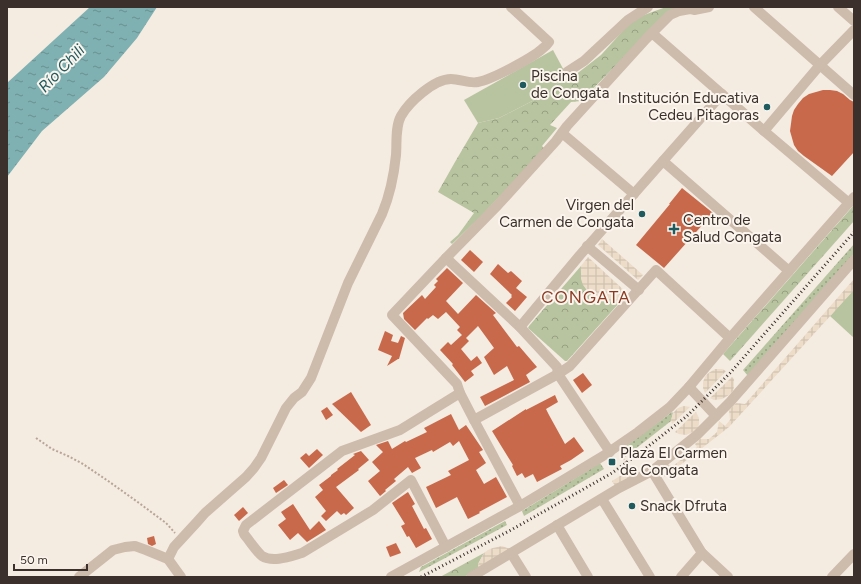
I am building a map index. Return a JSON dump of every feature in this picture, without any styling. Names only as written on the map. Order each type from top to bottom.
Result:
[{"type":"street","points":[[168,559],[174,547],[205,513],[246,477],[254,468],[261,458],[286,408],[294,398],[302,392],[312,378],[348,283],[386,204],[394,170],[397,128],[400,117],[408,106],[432,86],[445,79],[477,83],[527,59],[542,50],[549,42],[511,7]]},
{"type":"street","points":[[567,72],[584,62],[628,20],[648,7]]},
{"type":"street","points":[[520,506],[474,420],[457,384],[392,315],[498,205],[556,141],[572,120],[652,33],[673,13],[689,8],[694,10],[709,7]]},
{"type":"street","points":[[754,7],[854,94]]},
{"type":"street","points":[[838,7],[854,21]]},
{"type":"street","points":[[764,131],[820,65],[854,30]]},
{"type":"street","points":[[391,577],[520,506],[610,452],[670,407],[851,200],[764,131],[652,33]]},
{"type":"street","points":[[520,327],[587,246],[722,94]]},
{"type":"street","points":[[562,133],[634,194]]},
{"type":"street","points":[[663,161],[789,271]]},
{"type":"street","points":[[587,246],[639,290]]},
{"type":"street","points":[[446,258],[520,327],[557,367],[558,374],[610,452]]},
{"type":"street","points":[[471,577],[557,525],[652,471],[697,435],[730,402],[854,260]]},
{"type":"street","points":[[474,420],[558,374],[572,364],[656,270],[730,338]]},
{"type":"street","points":[[689,387],[716,416]]},
{"type":"street","points":[[446,547],[411,480],[373,510],[302,553],[274,559],[263,557],[243,531],[246,525],[342,451],[400,430],[460,392]]},
{"type":"street","points":[[652,471],[702,553],[728,577]]},
{"type":"street","points":[[602,499],[650,577]]},
{"type":"street","points":[[557,525],[588,577]]},
{"type":"street","points":[[79,577],[112,550],[135,546],[168,559],[181,577]]},
{"type":"street","points":[[511,553],[526,577]]},
{"type":"street","points":[[680,577],[702,553]]},
{"type":"street","points":[[832,577],[854,554]]},
{"type":"path","points":[[36,438],[52,449],[83,464],[139,503],[166,523],[181,540]]},
{"type":"path","points":[[623,458],[630,469]]},
{"type":"green space","points":[[666,7],[678,7],[631,50],[581,101],[571,102],[550,125],[557,128],[542,146],[545,149],[452,244],[450,242],[458,235],[474,213],[438,192],[478,123],[499,118],[544,95],[567,76],[570,79],[601,55],[630,23],[644,15]]},
{"type":"green space","name":"Piscina de Congata","points":[[553,50],[567,76],[544,95],[499,118],[478,123],[464,100]]},
{"type":"green space","points":[[854,205],[854,221],[730,361],[723,354]]},
{"type":"green space","points":[[854,244],[854,254],[748,376],[743,370]]},
{"type":"green space","points":[[581,266],[583,283],[589,292],[610,301],[620,302],[567,361],[565,361],[528,328]]},
{"type":"green space","points":[[854,289],[854,338],[830,316]]},
{"type":"green space","points":[[672,412],[671,421],[625,457],[622,449]]},
{"type":"green space","points":[[600,463],[604,469],[524,516],[522,511]]},
{"type":"green space","points":[[505,521],[507,525],[419,572],[421,567]]},
{"type":"green space","points":[[484,553],[478,564],[479,568],[464,577],[440,577]]},
{"type":"shaded area","points":[[602,239],[643,275],[638,280],[598,245]]},
{"type":"shaded area","points":[[588,257],[627,293],[620,302],[602,300],[587,290],[583,285],[581,279],[581,266]]},
{"type":"shaded area","points":[[854,279],[854,290],[729,427],[665,477],[661,470],[667,464],[673,466],[697,447],[695,444],[700,439],[709,439],[717,432],[719,421],[725,426],[730,420],[729,410],[736,403],[745,404]]},
{"type":"shaded area","points":[[715,369],[722,369],[726,371],[705,393],[703,382],[705,377]]},
{"type":"shaded area","points":[[732,377],[734,379],[734,387],[733,391],[729,395],[722,399],[714,400],[710,398]]},
{"type":"shaded area","points":[[684,406],[690,407],[672,424],[671,420],[673,413],[678,408]]},
{"type":"shaded area","points":[[696,412],[699,418],[699,423],[698,428],[695,431],[686,435],[675,432]]},
{"type":"shaded area","points":[[633,468],[637,474],[615,486],[612,481]]},
{"type":"shaded area","points":[[502,546],[510,549],[479,568],[478,564],[484,553],[493,548]]},
{"type":"water","name":"Río Chili","points":[[90,7],[157,7],[137,38],[104,77],[42,131],[7,177],[7,83]]},
{"type":"building","points":[[823,90],[837,91],[854,102],[854,152],[832,176],[798,151],[794,145],[790,131],[792,116],[798,104],[809,94]]},
{"type":"building","name":"Centro de Salud Congata","points":[[682,188],[713,213],[664,268],[636,245]]},
{"type":"building","points":[[470,250],[483,262],[474,272],[461,260]]},
{"type":"building","points":[[498,264],[508,273],[511,271],[522,281],[516,288],[527,297],[515,311],[506,303],[512,295],[490,274]]},
{"type":"building","points":[[447,268],[463,283],[446,301],[458,314],[476,295],[496,313],[493,315],[517,347],[519,346],[537,367],[526,375],[530,382],[485,406],[480,397],[514,380],[507,366],[494,375],[484,357],[494,348],[478,326],[466,338],[469,341],[461,349],[471,361],[477,356],[482,363],[471,371],[474,375],[465,382],[452,365],[453,364],[440,350],[448,342],[451,345],[462,335],[457,330],[460,327],[446,312],[438,319],[433,315],[428,319],[427,318],[415,330],[404,319],[403,313],[422,295],[425,299],[436,287],[434,285],[438,281],[436,279]]},
{"type":"building","points":[[385,331],[393,335],[391,341],[398,343],[401,336],[405,338],[399,359],[387,366],[392,356],[378,350]]},
{"type":"building","points":[[583,373],[592,385],[582,393],[573,380]]},
{"type":"building","points":[[351,392],[371,425],[361,432],[332,404]]},
{"type":"building","points":[[555,395],[558,402],[546,409],[549,415],[565,444],[574,437],[584,451],[560,466],[562,469],[537,482],[533,474],[525,478],[522,473],[517,476],[512,466],[513,465],[492,431],[526,409]]},
{"type":"building","points":[[327,407],[333,415],[326,420],[321,411]]},
{"type":"building","points":[[451,414],[459,430],[466,425],[483,450],[479,452],[486,463],[476,470],[484,484],[496,477],[507,497],[468,519],[457,497],[436,508],[426,487],[451,475],[448,471],[469,460],[459,441],[453,446],[450,442],[433,452],[432,450],[415,458],[421,468],[412,473],[408,467],[394,479],[396,481],[380,496],[368,481],[380,471],[372,462],[383,452],[376,445],[388,441],[392,449],[405,441],[406,442],[427,432],[424,428]]},
{"type":"building","points":[[317,449],[323,455],[309,468],[300,458],[306,453],[309,456]]},
{"type":"building","points":[[361,451],[369,460],[358,469],[359,470],[336,487],[354,508],[346,515],[344,513],[341,515],[337,511],[326,521],[321,516],[326,511],[315,497],[323,490],[319,485],[355,455],[353,454]]},
{"type":"building","points":[[284,480],[288,485],[276,493],[273,488]]},
{"type":"building","points":[[408,492],[415,504],[412,506],[424,529],[426,528],[432,539],[416,548],[409,536],[407,537],[401,526],[405,524],[392,503]]},
{"type":"building","points":[[293,504],[310,530],[319,521],[326,530],[307,542],[298,533],[290,540],[278,525],[286,519],[281,512]]},
{"type":"building","points":[[243,507],[248,513],[239,521],[234,515]]},
{"type":"building","points":[[154,536],[156,544],[152,546],[148,544],[147,538]]},
{"type":"building","points":[[396,543],[401,553],[390,557],[386,547]]},
{"type":"railway","points":[[421,577],[511,530],[612,473],[687,416],[730,373],[854,232]]},
{"type":"place","name":"Piscina de Congata","points":[[523,85]]},
{"type":"place","name":"Institución Educativa Cedeu Pitagoras","points":[[767,107]]},
{"type":"place","name":"Virgen del Carmen de Congata","points":[[642,214]]},
{"type":"place","name":"Centro de Salud Congata","points":[[674,229]]},
{"type":"place","name":"Plaza El Carmen de Congata","points":[[612,462]]},
{"type":"place","name":"Snack Dfruta","points":[[632,506]]},
{"type":"district","name":"CONGATA","points":[[586,297]]}]
